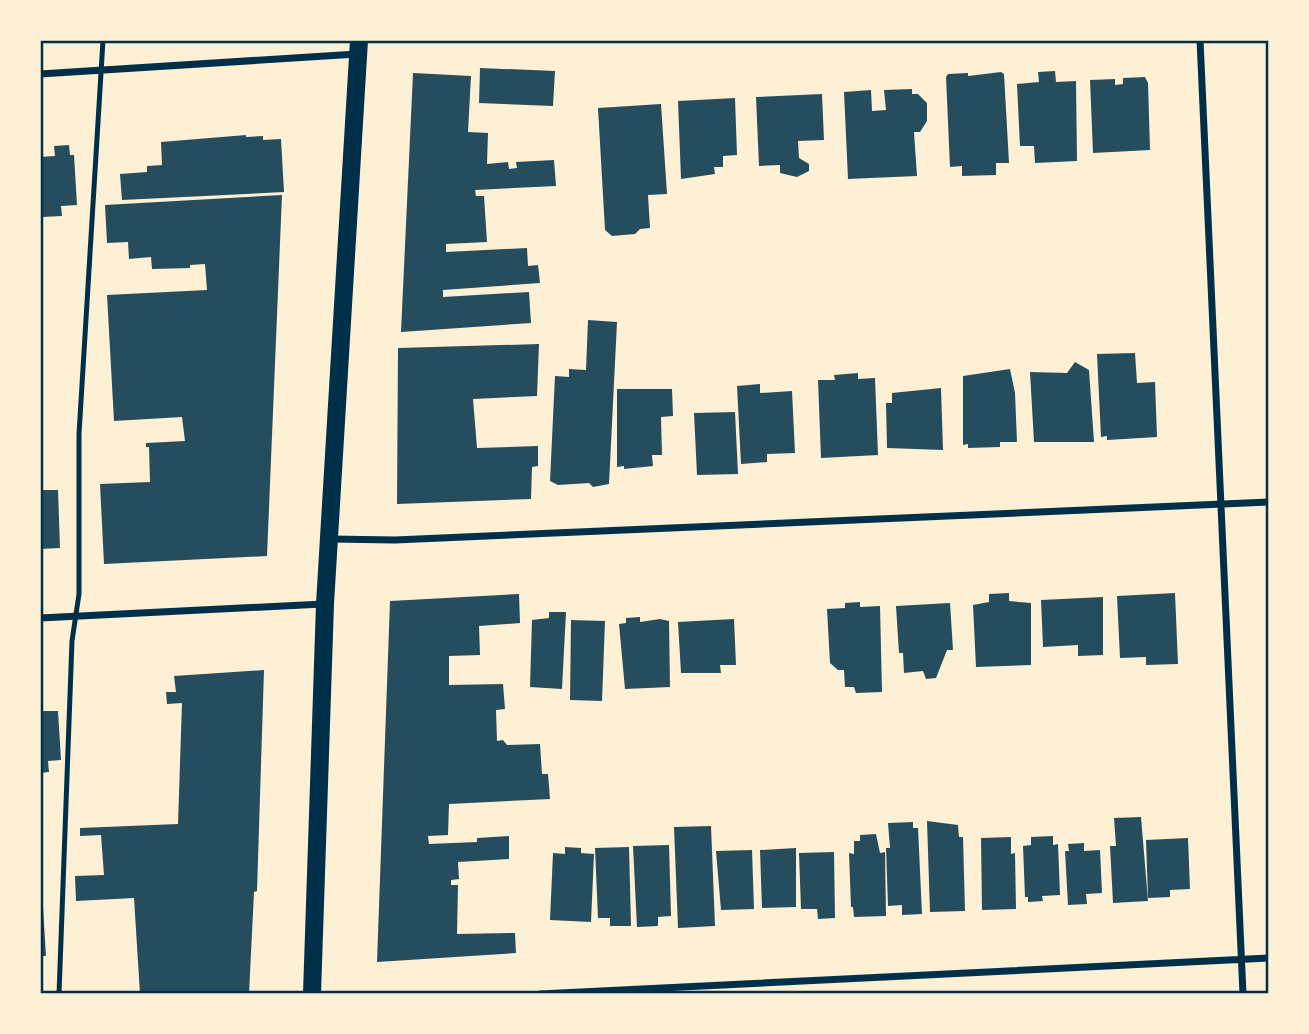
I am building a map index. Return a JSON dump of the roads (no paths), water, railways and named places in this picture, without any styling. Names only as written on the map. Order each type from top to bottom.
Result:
[{"type":"main road","points":[[312,994],[325,604],[358,47]]},
{"type":"street","points":[[1200,40],[1218,504],[1243,994]]},
{"type":"street","points":[[40,74],[102,71],[358,47]]},
{"type":"street","points":[[329,539],[395,541],[1269,502]]},
{"type":"street","points":[[40,618],[325,604]]},
{"type":"street","points":[[540,994],[1269,958]]},
{"type":"lane","points":[[59,994],[72,641],[79,594],[79,434],[103,40]]}]
